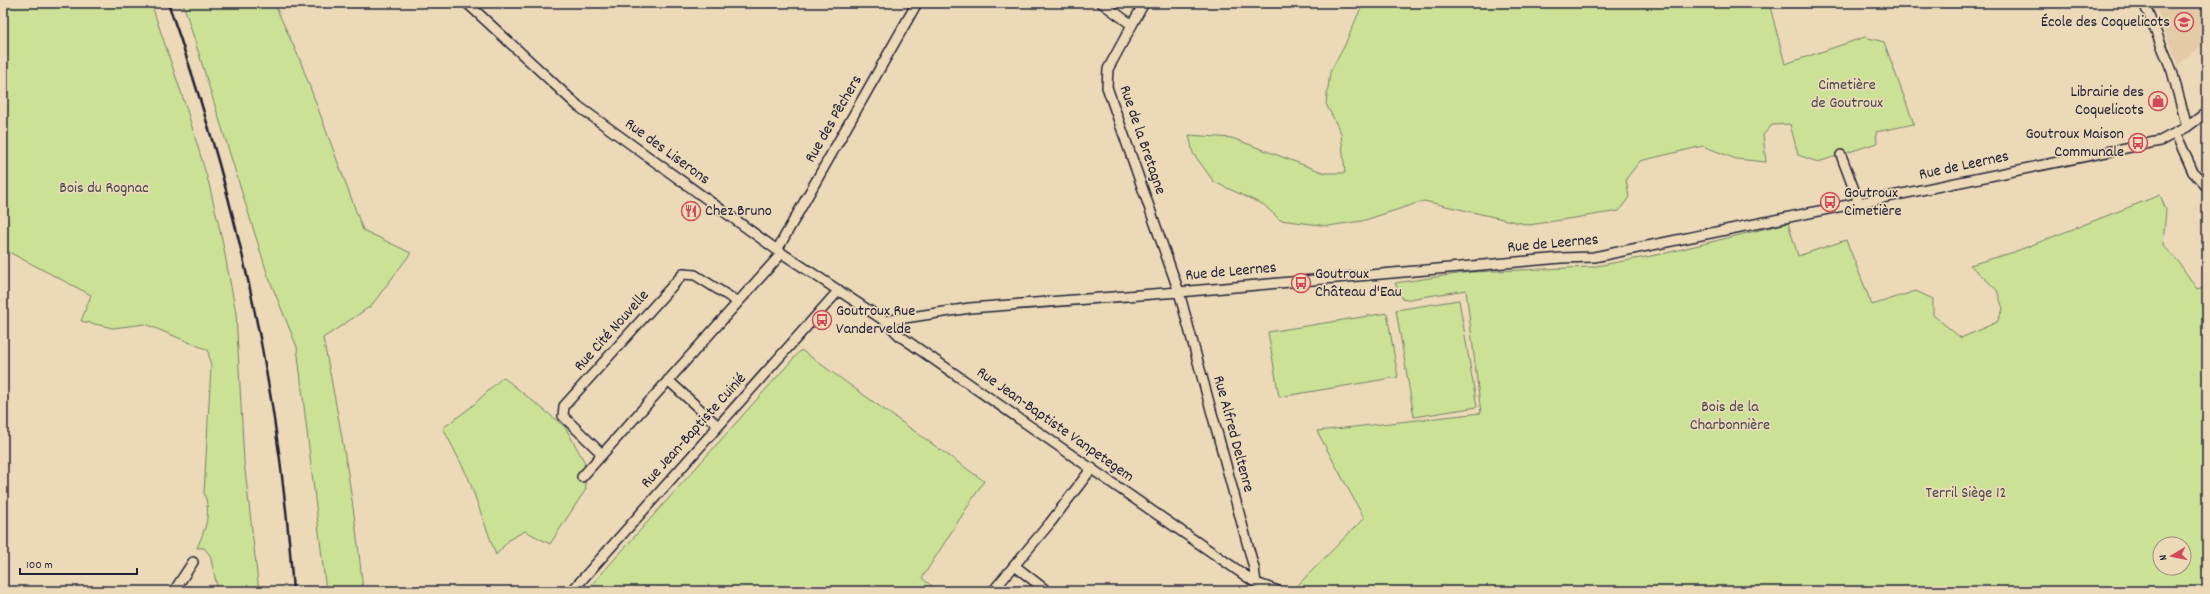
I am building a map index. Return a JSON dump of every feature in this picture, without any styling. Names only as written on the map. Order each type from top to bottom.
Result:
[{"type":"street","name":"Rue des Liserons","points":[[467,3],[578,106],[779,252],[839,290]]},
{"type":"street","name":"Rue des Pêchers","points":[[779,252],[917,3]]},
{"type":"street","points":[[1102,3],[1132,25]]},
{"type":"street","name":"Rue de la Bretagne","points":[[1144,3],[1108,69],[1107,86],[1178,292]]},
{"type":"street","points":[[2144,3],[2172,71],[2187,127]]},
{"type":"street","name":"Rue de Leernes","points":[[885,321],[970,308],[1178,292],[1561,258],[1594,257],[2160,141],[2176,134],[2207,112]]},
{"type":"street","points":[[2176,134],[2193,172],[2207,187]]},
{"type":"street","points":[[1841,155],[1859,203]]},
{"type":"street","points":[[582,477],[738,302],[779,252]]},
{"type":"street","name":"Rue Cité Nouvelle","points":[[602,454],[563,416],[564,406],[683,274],[695,275],[738,302]]},
{"type":"street","name":"Rue Jean-Baptiste Vanpetegem","points":[[839,290],[885,321],[900,336],[1256,583],[1278,591]]},
{"type":"street","name":"Rue Jean-Baptiste Cuinié","points":[[572,591],[839,290]]},
{"type":"street","name":"Rue Alfred Deltenre","points":[[1178,292],[1254,568],[1256,583]]},
{"type":"street","points":[[668,380],[718,426]]},
{"type":"street","points":[[993,591],[1015,566],[1092,468]]},
{"type":"street","points":[[174,591],[193,562]]},
{"type":"street","points":[[1015,566],[1047,591]]},
{"type":"shaded area","name":"École des Coquelicots","points":[[2154,3],[2207,3],[2207,41],[2178,65]]},
{"type":"green space","name":"Bois du Rognac","points":[[3,3],[151,3],[186,107],[209,184],[222,239],[236,313],[244,461],[259,591],[218,591],[210,555],[204,548],[197,548],[205,528],[207,515],[204,493],[211,367],[208,350],[145,324],[113,328],[81,321],[91,295],[3,249]]},
{"type":"green space","points":[[183,3],[274,3],[300,60],[363,230],[411,253],[371,306],[323,338],[356,527],[363,591],[326,591],[297,347],[268,276]]},
{"type":"green space","name":"Cimetière de Goutroux","points":[[1363,3],[1769,3],[1785,64],[1865,37],[1884,42],[1914,124],[1876,132],[1877,143],[1818,162],[1798,155],[1790,124],[1772,125],[1763,135],[1766,162],[1736,159],[1703,146],[1640,161],[1626,179],[1629,197],[1619,211],[1529,225],[1424,201],[1362,221],[1328,226],[1280,220],[1264,205],[1214,182],[1193,153],[1189,135],[1232,138],[1325,173],[1345,173],[1341,133],[1326,104],[1330,72],[1344,47]]},
{"type":"green space","name":"Bois de la Charbonnière","points":[[2160,195],[2166,210],[2163,245],[2178,261],[2197,289],[2207,286],[2207,591],[1292,591],[1364,518],[1317,431],[1481,413],[1466,290],[1403,300],[1395,283],[1471,272],[1591,267],[1662,254],[1788,223],[1798,256],[1846,240],[1872,305],[1916,291],[1933,299],[1933,315],[1961,338],[1997,322],[2003,309],[1997,290],[1970,265],[2014,252]]},
{"type":"green space","points":[[1459,300],[1477,407],[1414,417],[1396,310]]},
{"type":"green space","points":[[1387,313],[1398,377],[1279,397],[1268,332]]},
{"type":"green space","points":[[801,350],[984,481],[922,578],[938,591],[586,591]]},
{"type":"green space","points":[[503,377],[565,427],[584,461],[586,489],[550,544],[525,531],[510,539],[496,555],[468,477],[443,428],[471,407]]},
{"type":"railway","points":[[168,3],[214,146],[234,219],[251,293],[277,441],[287,516],[293,591]]},
{"type":"place","name":"École des Coquelicots","points":[[2184,22]]},
{"type":"place","name":"Librairie des Coquelicots","points":[[2158,101]]},
{"type":"place","name":"Goutroux Maison Communale","points":[[2138,143]]},
{"type":"place","name":"Goutroux Cimetière","points":[[1830,202]]},
{"type":"place","name":"Chez Bruno","points":[[691,211]]},
{"type":"place","name":"Goutroux Château d'Eau","points":[[1301,283]]},
{"type":"place","name":"Goutroux Rue Vandervelde","points":[[822,320]]},
{"type":"park label","name":"Terril Siège 12","points":[[1966,493]]}]
